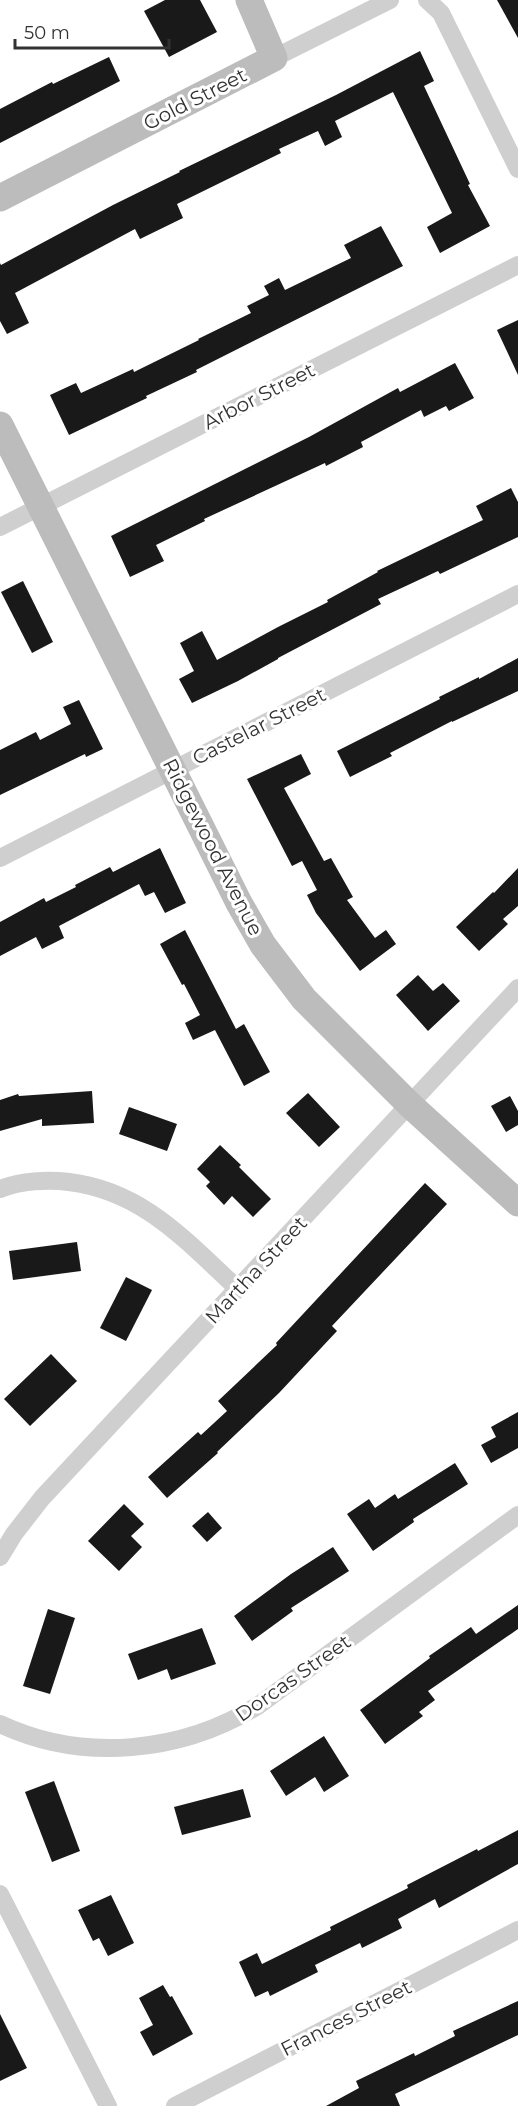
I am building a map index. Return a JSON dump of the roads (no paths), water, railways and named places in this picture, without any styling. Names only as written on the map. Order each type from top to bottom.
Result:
[{"type":"main road","points":[[249,0],[274,58]]},
{"type":"main road","name":"Gold Street","points":[[0,198],[274,58]]},
{"type":"main road","name":"Ridgewood Avenue","points":[[0,425],[239,903],[263,945],[304,999],[410,1105],[518,1203]]},
{"type":"street","name":"Gold Street","points":[[274,58],[390,0]]},
{"type":"street","points":[[427,0],[441,13],[518,169]]},
{"type":"street","name":"Arbor Street","points":[[0,527],[518,265]]},
{"type":"street","name":"Castelar Street","points":[[0,858],[518,594]]},
{"type":"street","name":"Martha Street","points":[[0,1557],[14,1534],[42,1498],[518,988]]},
{"type":"street","points":[[0,1189],[57,1180],[99,1188],[126,1198],[172,1227],[238,1289]]},
{"type":"street","name":"Dorcas Street","points":[[0,1724],[25,1734],[68,1745],[125,1748],[189,1738],[220,1727],[259,1705],[518,1515]]},
{"type":"street","points":[[0,1894],[108,2106]]},
{"type":"street","name":"Frances Street","points":[[175,2106],[518,1930]]}]
